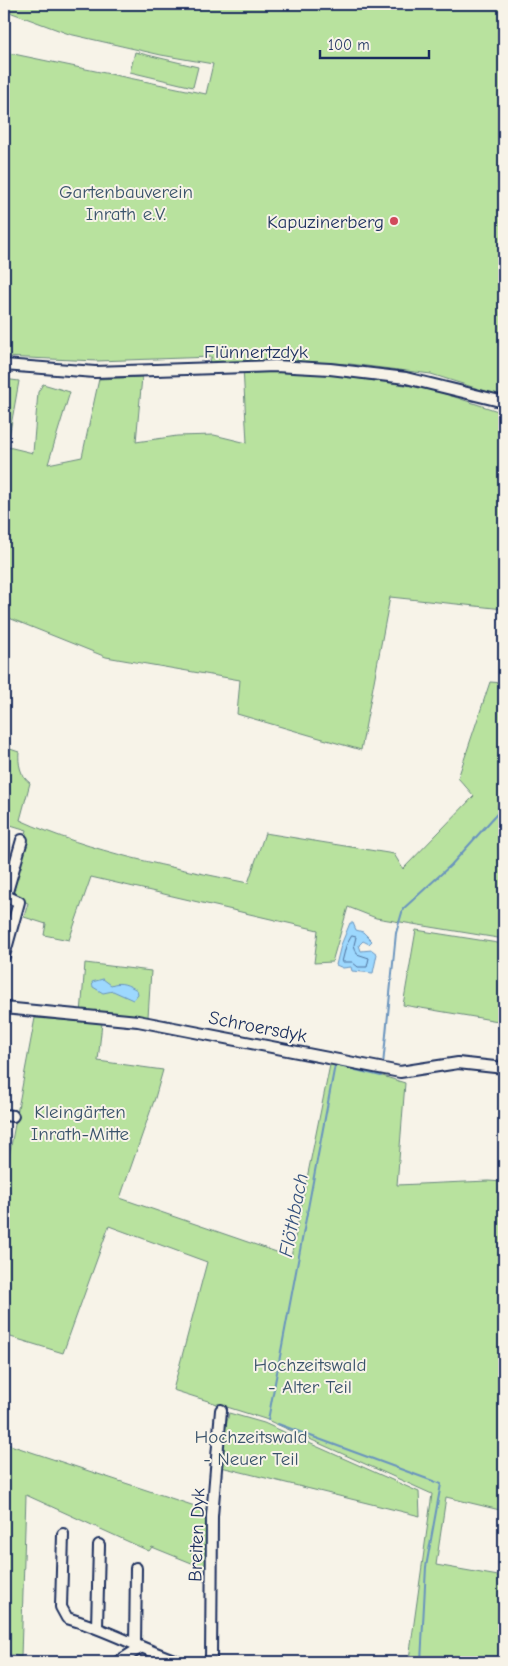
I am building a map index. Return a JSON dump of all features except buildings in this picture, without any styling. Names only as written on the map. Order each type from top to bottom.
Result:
[{"type":"street","name":"Flünnertzdyk","points":[[4,365],[95,372],[275,366],[330,369],[406,378],[504,402]]},
{"type":"street","points":[[4,956],[18,902],[5,895],[22,840]]},
{"type":"street","name":"Schroersdyk","points":[[4,1008],[138,1021],[400,1072],[458,1063],[504,1068]]},
{"type":"street","name":"Breiten Dyk","points":[[211,1662],[212,1516],[220,1410]]},
{"type":"street","points":[[63,1534],[61,1607],[67,1618],[97,1627],[137,1646],[180,1662]]},
{"type":"street","points":[[97,1627],[99,1545]]},
{"type":"street","points":[[136,1568],[137,1646]]},
{"type":"street","points":[[118,1662],[137,1646]]},
{"type":"green space","name":"Gartenbauverein Inrath e.V.","points":[[4,4],[504,4],[504,397],[431,374],[350,364],[276,360],[275,366],[207,364],[212,357],[97,361],[4,357],[4,52],[206,94],[213,64],[161,55],[69,34],[4,10]]},
{"type":"green space","points":[[135,52],[198,67],[193,87],[130,72]]},
{"type":"green space","points":[[243,367],[273,367],[427,388],[504,413],[504,609],[390,597],[361,750],[237,714],[240,680],[106,657],[4,616],[4,446],[33,453],[38,392],[43,384],[70,392],[48,464],[82,457],[99,379],[142,377],[136,442],[177,436],[214,435],[247,443]]},
{"type":"green space","points":[[4,379],[19,381],[9,437],[4,436]]},
{"type":"green space","points":[[490,682],[504,683],[504,939],[376,918],[348,907],[332,962],[314,963],[318,930],[91,877],[69,940],[44,935],[46,924],[24,917],[28,903],[9,895],[27,830],[4,823],[4,747],[19,752],[20,769],[30,783],[20,820],[75,842],[161,865],[248,883],[265,833],[394,854],[403,869],[474,796],[458,778]]},
{"type":"green space","points":[[416,930],[504,944],[504,1022],[403,1005]]},
{"type":"green space","points":[[85,963],[151,971],[148,1017],[81,1014]]},
{"type":"green space","points":[[35,1018],[102,1023],[98,1061],[163,1070],[120,1198],[291,1257],[331,1060],[405,1083],[397,1185],[504,1182],[504,1511],[446,1497],[436,1565],[504,1577],[504,1662],[431,1662],[409,1659],[432,1494],[265,1419],[173,1390],[207,1262],[109,1226],[63,1353],[4,1335],[4,1183]]},
{"type":"green space","name":"Hochzeitswald - Neuer Teil","points":[[229,1413],[264,1423],[419,1492],[420,1516],[217,1466]]},
{"type":"green space","points":[[4,1443],[210,1511],[209,1570],[152,1547],[149,1551],[26,1495],[21,1657],[4,1653]]},
{"type":"water","points":[[350,923],[353,923],[356,930],[363,932],[372,941],[369,944],[363,941],[359,945],[361,951],[372,950],[377,954],[373,973],[352,971],[351,967],[343,968],[336,965],[341,945]]},
{"type":"water","points":[[103,979],[111,985],[118,983],[127,985],[137,990],[138,994],[133,1000],[113,991],[103,993],[93,987],[92,982]]},
{"type":"waterway","name":"Flöthbach","points":[[383,1065],[396,933],[403,909],[451,865],[504,806]]},
{"type":"waterway","name":"Flöthbach","points":[[268,1420],[335,1065],[381,1076],[381,1073]]},
{"type":"waterway","name":"Flöthbach","points":[[278,1424],[441,1484],[426,1567],[421,1662]]},
{"type":"place","name":"Kapuzinerberg","points":[[394,221]]},
{"type":"park label","name":"Kleingärten Inrath-Mitte","points":[[80,1122]]},
{"type":"park label","name":"Hochzeitswald - Alter Teil","points":[[310,1375]]}]
